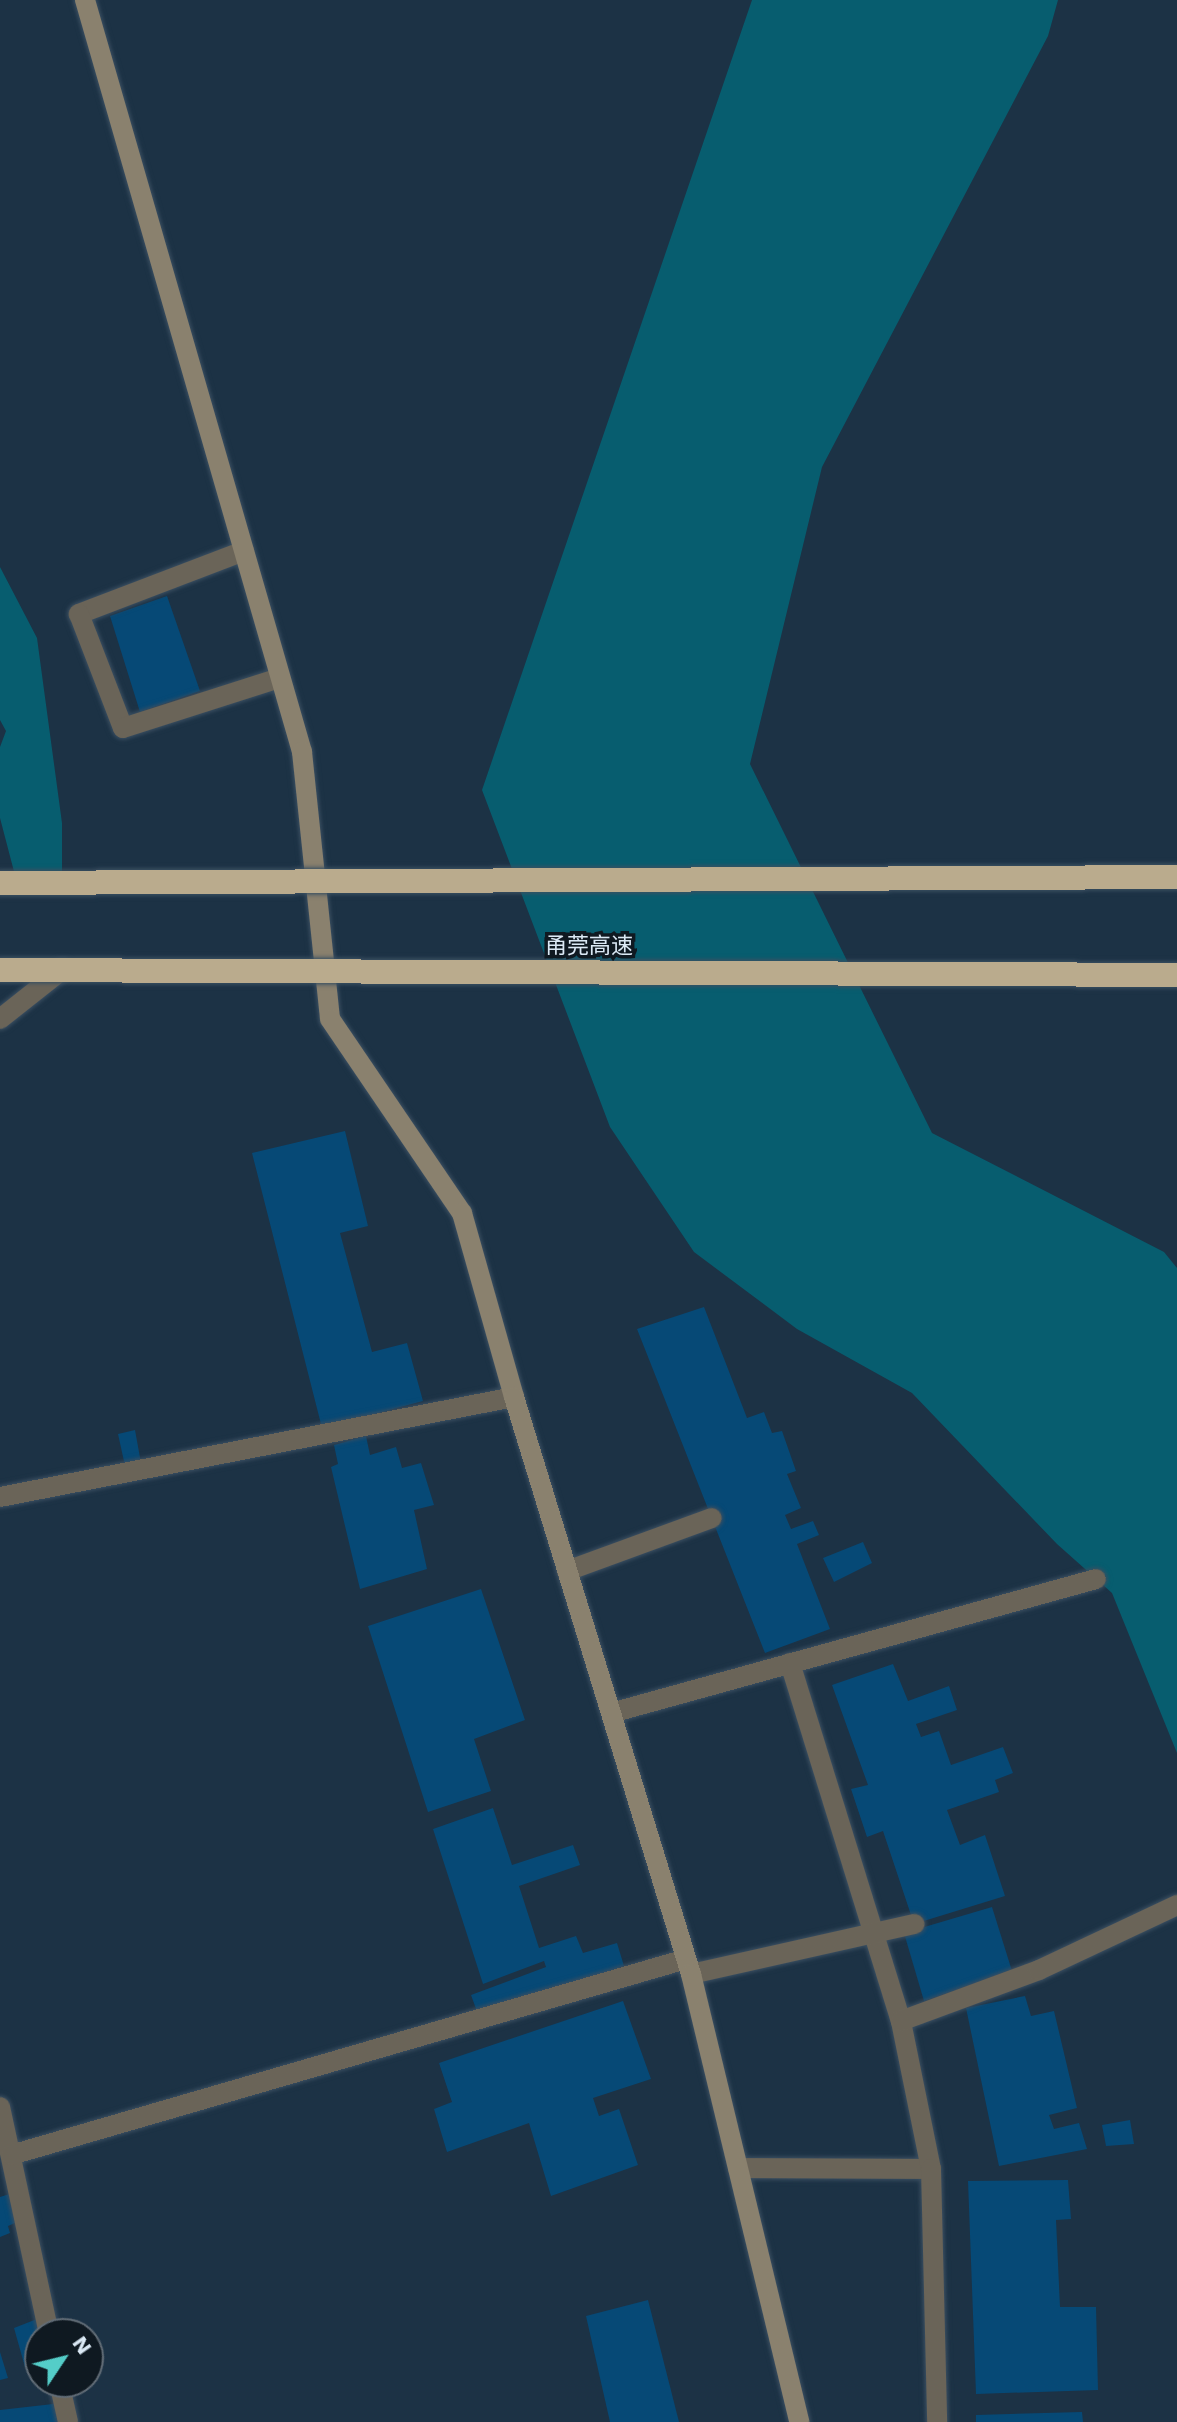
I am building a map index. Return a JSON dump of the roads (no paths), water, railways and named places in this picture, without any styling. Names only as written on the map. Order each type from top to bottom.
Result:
[{"type":"highway","points":[[0,883],[1177,877]]},
{"type":"highway","name":"甬莞高速","points":[[0,970],[1177,975]]},
{"type":"street","points":[[85,0],[302,752],[330,1019],[462,1213],[514,1397],[688,1966],[799,2422]]},
{"type":"street","points":[[244,551],[79,614],[123,728],[280,678]]},
{"type":"street","points":[[0,1019],[63,969]]},
{"type":"street","points":[[0,1497],[514,1397]]},
{"type":"street","points":[[567,1571],[712,1518]]},
{"type":"street","points":[[611,1713],[1096,1579]]},
{"type":"street","points":[[790,1663],[901,2021],[931,2169],[937,2422]]},
{"type":"street","points":[[901,2021],[1039,1970],[1177,1905]]},
{"type":"street","points":[[8,2168],[688,1966],[914,1924]]},
{"type":"street","points":[[0,2107],[8,2168],[45,2318]]},
{"type":"street","points":[[738,2168],[931,2169]]},
{"type":"street","points":[[63,2398],[68,2422]]},
{"type":"water","points":[[752,0],[1058,0],[1048,36],[822,467],[750,764],[932,1133],[1164,1252],[1177,1268],[1177,1753],[1112,1593],[1057,1544],[912,1393],[797,1329],[694,1252],[610,1127],[482,790]]},
{"type":"water","points":[[0,567],[37,638],[62,823],[62,882],[17,883],[0,818],[0,747],[6,731],[0,720]]}]
